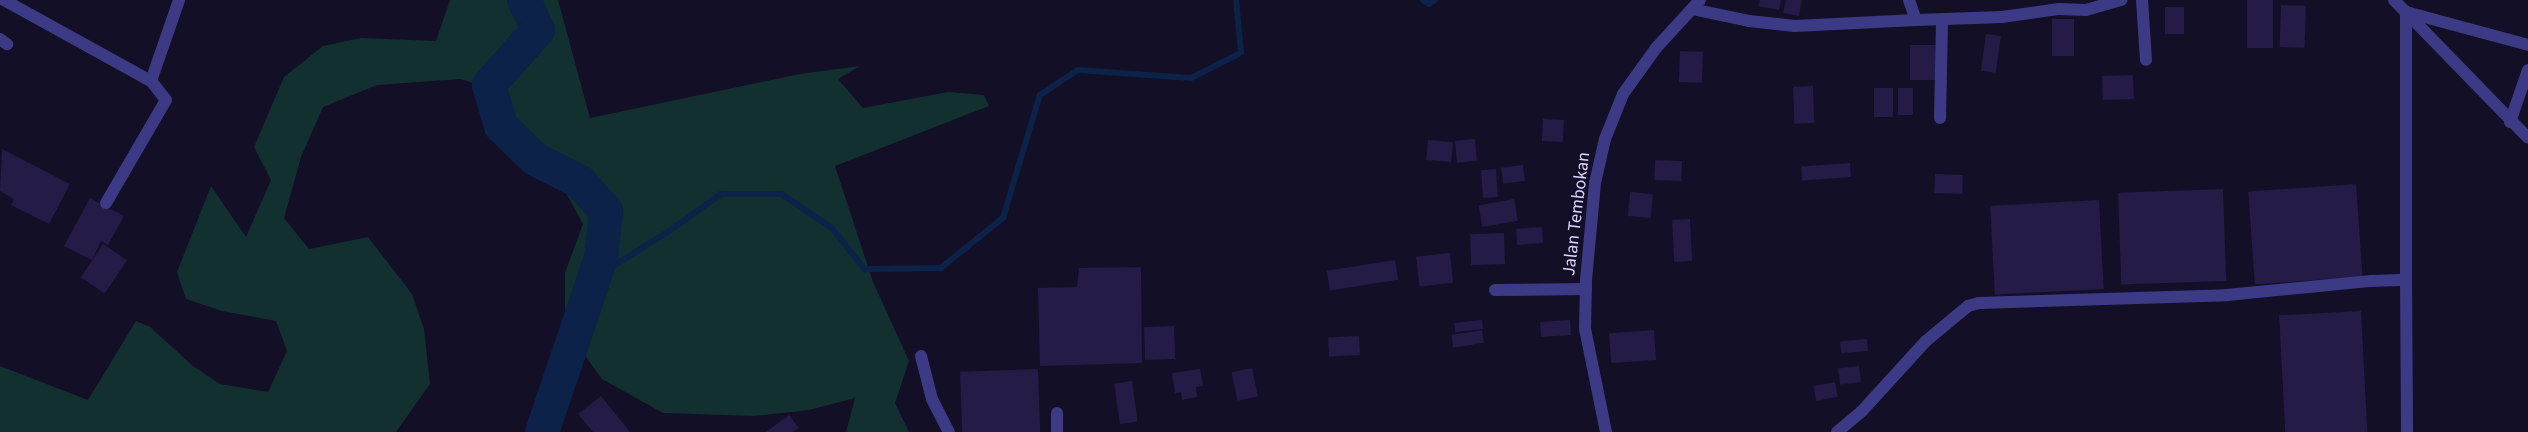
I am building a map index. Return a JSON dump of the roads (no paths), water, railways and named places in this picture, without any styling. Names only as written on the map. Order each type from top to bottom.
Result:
[{"type":"street","points":[[4,0],[151,81],[166,100],[106,203]]},
{"type":"street","points":[[151,81],[179,0]]},
{"type":"street","points":[[1908,0],[1916,20]]},
{"type":"street","points":[[1696,4],[1749,20],[1795,26],[2002,17],[2059,9],[2086,10],[2122,0]]},
{"type":"street","points":[[2142,0],[2146,60]]},
{"type":"street","points":[[2394,0],[2510,122],[2528,138]]},
{"type":"street","name":"Jalan Tembokan","points":[[1606,432],[1585,328],[1586,289],[1595,183],[1605,140],[1623,94],[1656,48],[1696,4]]},
{"type":"street","points":[[2406,12],[2528,45]]},
{"type":"street","points":[[2406,12],[2407,432]]},
{"type":"street","points":[[1940,118],[1942,19]]},
{"type":"street","points":[[2510,122],[2528,70]]},
{"type":"street","points":[[1837,432],[1862,411],[1926,341],[1968,306],[1979,303],[2227,295],[2370,281],[2406,280]]},
{"type":"street","points":[[1495,290],[1586,289]]},
{"type":"street","points":[[921,356],[932,399],[949,432]]},
{"type":"street","points":[[1057,413],[1057,432]]},
{"type":"waterway","points":[[524,0],[538,30],[489,85],[501,126],[535,159],[580,182],[606,211],[601,258],[542,432]]},
{"type":"waterway","points":[[594,278],[668,232],[721,194],[782,194],[832,228],[865,269],[941,268],[1003,218],[1040,95],[1078,70],[1191,78],[1241,53],[1236,0]]},
{"type":"waterway","points":[[1423,0],[1429,4],[1435,0]]}]
